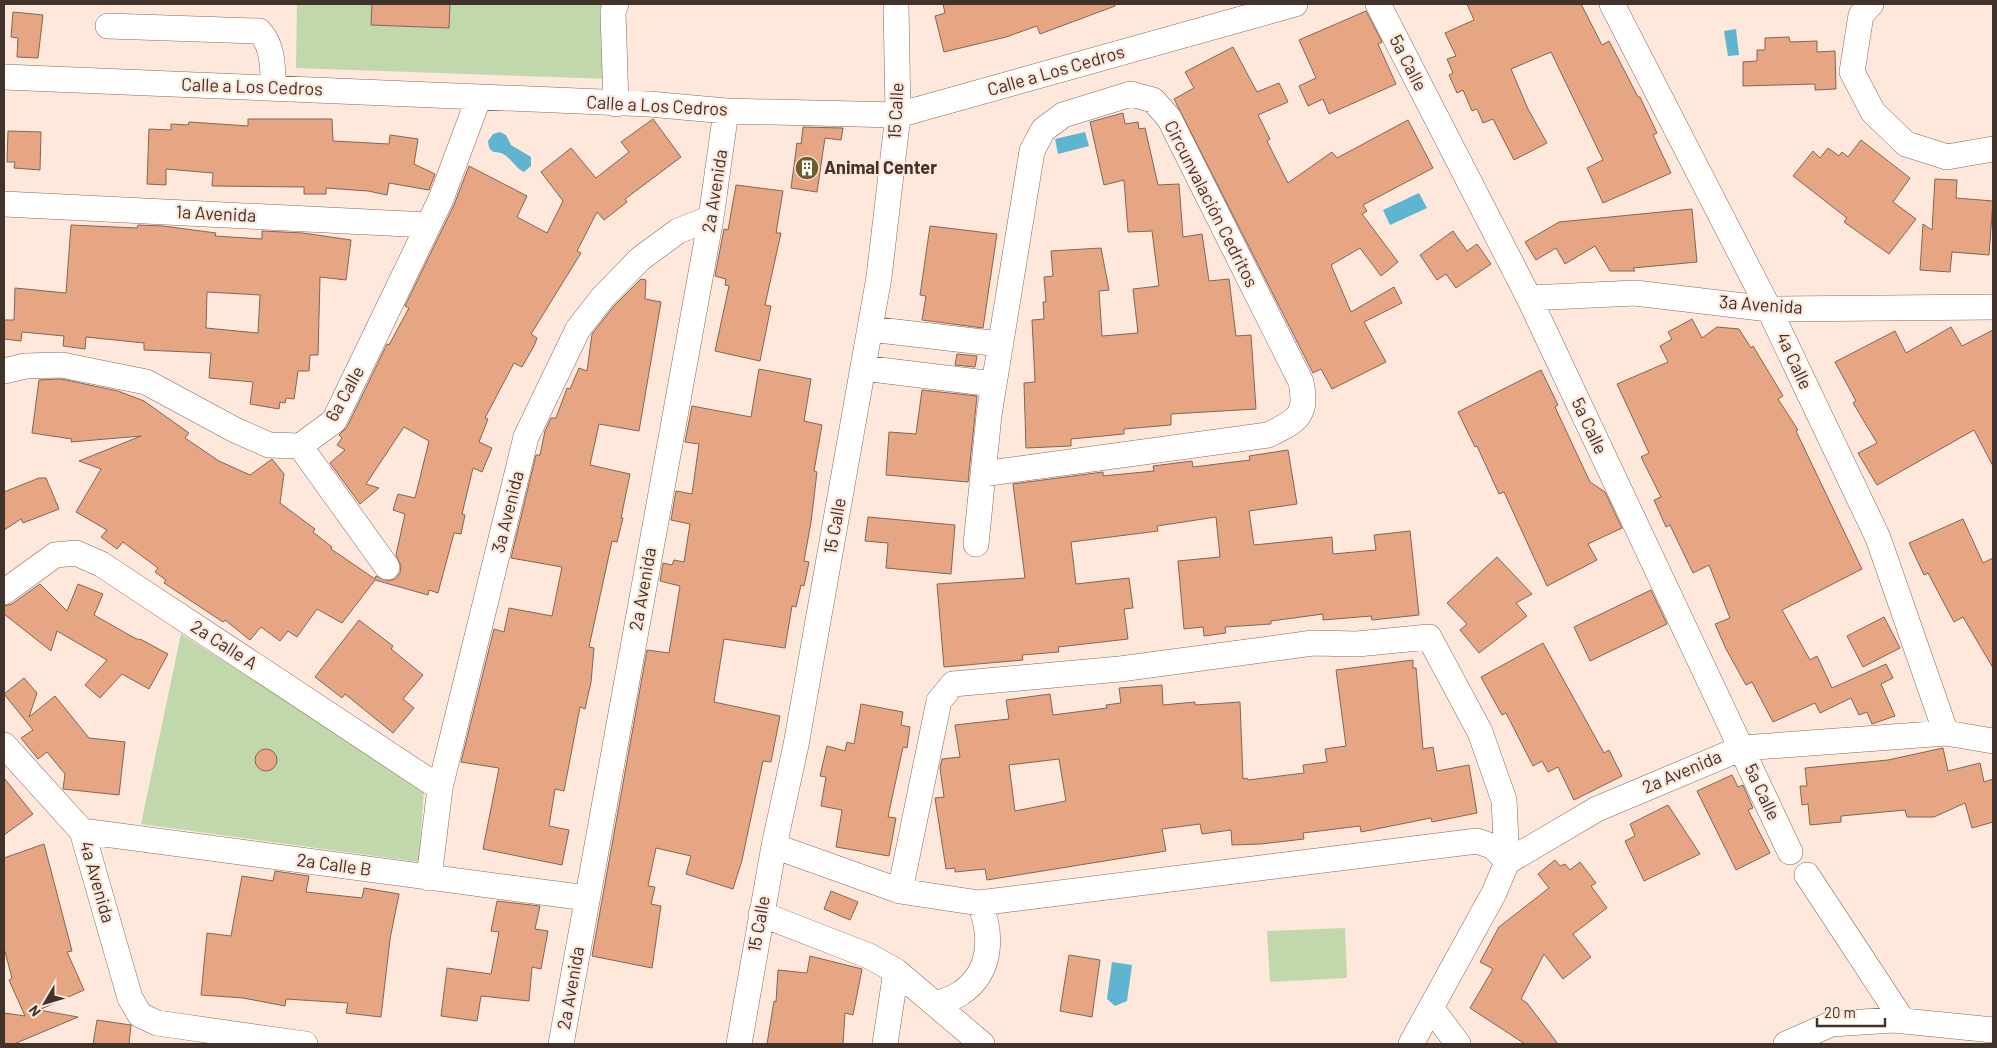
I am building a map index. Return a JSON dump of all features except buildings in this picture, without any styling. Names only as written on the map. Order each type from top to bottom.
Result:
[{"type":"street","points":[[616,4],[613,12],[616,104]]},
{"type":"street","name":"15 Calle","points":[[739,1044],[761,914],[796,745],[879,277],[898,115],[896,4]]},
{"type":"street","name":"Calle a Los Cedros","points":[[4,77],[649,104],[725,122],[898,115],[1295,4]]},
{"type":"street","name":"5a Calle","points":[[1378,4],[1529,298],[1790,852]]},
{"type":"street","name":"4a Calle","points":[[1612,4],[1769,308],[1878,538],[1946,733]]},
{"type":"street","points":[[1872,4],[1861,15],[1852,72],[1873,112],[1906,144],[1947,157],[1993,149]]},
{"type":"street","points":[[108,26],[260,30],[267,38],[270,48],[274,88]]},
{"type":"street","name":"Circunvalación Cedritos","points":[[1131,94],[1153,100],[1169,118],[1301,382],[1305,400],[1301,415],[1290,424],[1268,435],[983,474],[1000,344],[1032,151],[1043,130],[1063,115],[1131,94]]},
{"type":"street","name":"6a Calle","points":[[300,446],[334,422],[441,199],[479,97]]},
{"type":"street","name":"2a Avenida","points":[[562,1044],[711,218],[725,122]]},
{"type":"street","name":"1a Avenida","points":[[4,204],[428,225]]},
{"type":"street","name":"3a Avenida","points":[[429,878],[440,788],[526,436],[578,329],[602,297],[640,259],[678,230],[711,218]]},
{"type":"street","name":"3a Avenida","points":[[1529,298],[1635,292],[1769,308],[1993,307]]},
{"type":"street","points":[[870,329],[1000,344]]},
{"type":"street","points":[[4,371],[25,366],[62,365],[146,382],[235,430],[269,446],[300,446],[387,567]]},
{"type":"street","points":[[863,368],[994,384]]},
{"type":"street","points":[[976,544],[983,474]]},
{"type":"street","name":"2a Calle A","points":[[4,592],[55,555],[76,553],[101,564],[440,788]]},
{"type":"street","points":[[900,891],[939,702],[953,684],[1120,669],[1313,643],[1357,644],[1430,637],[1480,732],[1504,800],[1507,862],[1494,893],[1412,1044]]},
{"type":"street","name":"2a Avenida","points":[[1507,862],[1597,809],[1742,748],[1946,733],[1993,741]]},
{"type":"street","name":"4a Avenida","points":[[4,745],[82,831],[130,998],[140,1015],[157,1024],[304,1044]]},
{"type":"street","name":"2a Calle B","points":[[82,831],[587,898]]},
{"type":"street","points":[[774,846],[900,891],[979,903],[1477,841],[1494,847],[1507,862]]},
{"type":"street","points":[[1807,875],[1903,1021]]},
{"type":"street","points":[[936,1004],[962,993],[980,974],[989,946],[986,919],[979,903]]},
{"type":"street","points":[[761,914],[869,956],[896,971],[982,1044]]},
{"type":"street","points":[[885,1044],[896,971]]},
{"type":"street","points":[[1432,1009],[1458,1044]]},
{"type":"street","points":[[1786,1044],[1831,1024],[1903,1021],[1993,1030]]},
{"type":"green space","points":[[297,4],[612,4],[610,79],[296,68]]},
{"type":"green space","points":[[181,634],[424,788],[419,862],[141,824]]},
{"type":"green space","points":[[1345,928],[1347,978],[1270,982],[1267,931]]},
{"type":"water","points":[[1736,29],[1739,55],[1728,56],[1724,31]]},
{"type":"water","points":[[500,132],[506,135],[511,145],[531,157],[531,166],[524,172],[501,153],[491,150],[488,141],[493,134]]},
{"type":"water","points":[[1085,132],[1089,146],[1058,154],[1055,139]]},
{"type":"water","points":[[1419,193],[1427,208],[1390,225],[1383,210]]},
{"type":"water","points":[[1112,962],[1132,965],[1127,1001],[1115,1006],[1107,999]]},
{"type":"place","name":"Animal Center","points":[[807,168]]}]
